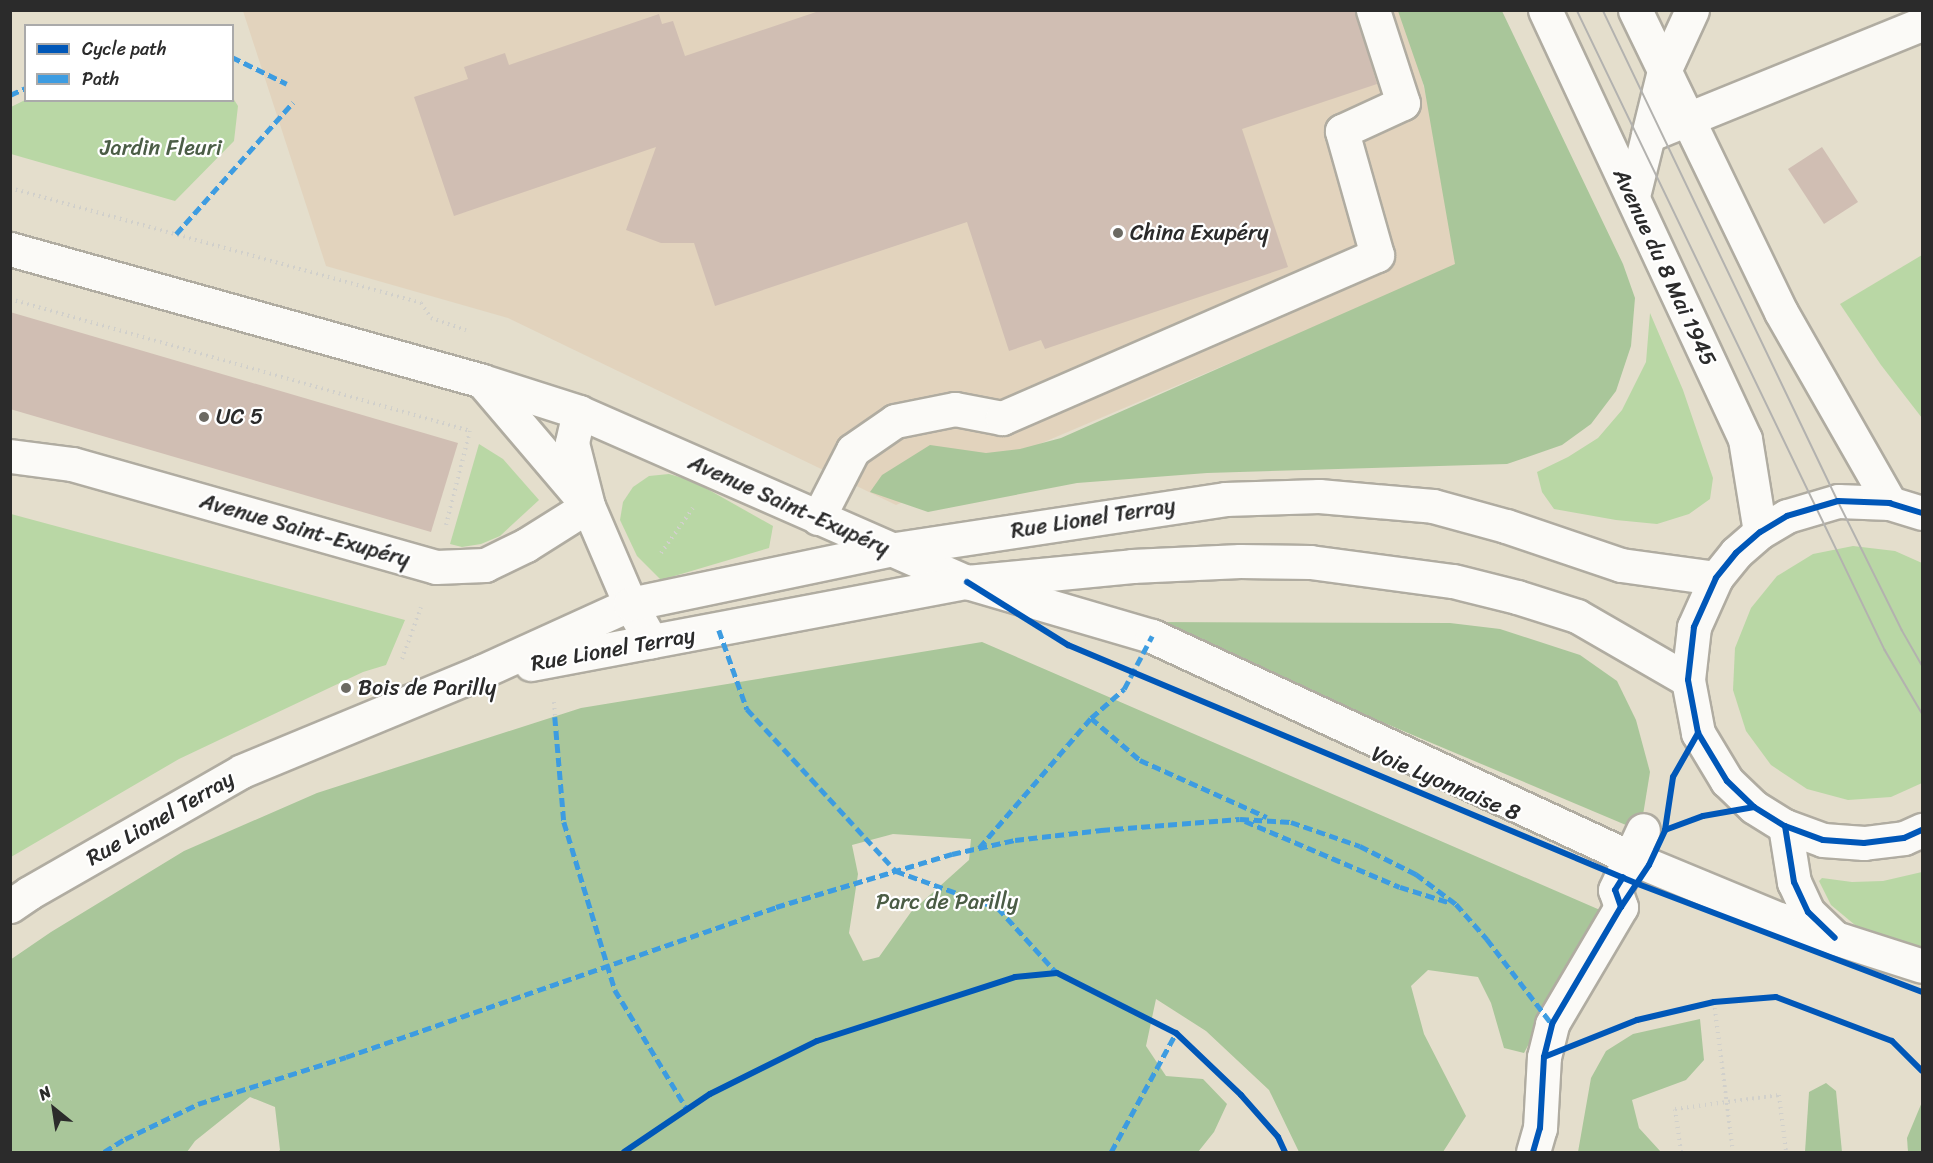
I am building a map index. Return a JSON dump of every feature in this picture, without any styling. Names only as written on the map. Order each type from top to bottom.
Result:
[{"type":"main road","points":[[818,518],[853,450],[895,422],[955,409],[1002,418],[1377,255],[1342,131],[1403,103],[1372,10]]},
{"type":"main road","name":"Avenue du 8 Mai 1945","points":[[1545,10],[1744,440],[1760,532]]},
{"type":"main road","points":[[1635,10],[1781,312],[1890,503]]},
{"type":"main road","points":[[1633,196],[1664,71],[1692,10]]},
{"type":"main road","points":[[1648,135],[1923,24]]},
{"type":"main road","name":"Avenue Saint-Exupéry","points":[[10,249],[482,381],[579,412],[889,550],[967,582],[1152,636],[1636,843],[1779,920],[1923,966]]},
{"type":"main road","points":[[482,381],[588,506]]},
{"type":"main road","points":[[579,412],[572,443],[588,506],[630,604],[651,641]]},
{"type":"main road","name":"Avenue Saint-Exupéry","points":[[10,456],[72,464],[436,567],[485,564],[526,545],[588,506]]},
{"type":"main road","name":"Rue Lionel Terray","points":[[10,906],[242,771],[482,672],[630,604],[889,550],[1225,499],[1320,496],[1433,506],[1506,526],[1622,565],[1716,578]]},
{"type":"main road","points":[[1923,513],[1890,503],[1864,500],[1816,505],[1787,516],[1760,532],[1736,553],[1716,578],[1694,627],[1688,680],[1698,733],[1728,781],[1754,807],[1785,826],[1823,840],[1864,843],[1904,837],[1923,830]]},
{"type":"main road","name":"Rue Lionel Terray","points":[[482,672],[967,582],[1132,566],[1240,561],[1310,562],[1372,569],[1453,581],[1517,597],[1577,616],[1688,680]]},
{"type":"main road","points":[[1785,826],[1794,882],[1808,912],[1836,938]]},
{"type":"main road","points":[[1533,1152],[1540,1128],[1544,1057],[1552,1024],[1622,907],[1615,890],[1636,843]]},
{"type":"path","points":[[10,188],[421,303],[431,318],[472,332]]},
{"type":"path","points":[[10,299],[469,431]]},
{"type":"path","points":[[1714,1002],[1733,1152]]},
{"type":"path","points":[[1681,1152],[1675,1109],[1779,1095],[1786,1152]]},
{"type":"shaded area","points":[[243,11],[1406,11],[1465,263],[896,505],[508,318],[326,266]]},
{"type":"green space","points":[[1398,11],[1502,11],[1623,264],[1635,298],[1631,346],[1616,391],[1591,424],[1562,445],[1507,464],[1207,473],[1077,483],[928,512],[870,492],[882,475],[930,445],[986,453],[1020,449],[1061,438],[1455,264],[1424,86]]},
{"type":"green space","name":"Jardin Fleuri","points":[[24,100],[234,102],[234,100],[238,106],[234,141],[175,201],[11,154],[11,107]]},
{"type":"green space","points":[[1922,255],[1922,418],[1881,365],[1840,304]]},
{"type":"green space","points":[[1650,313],[1683,390],[1713,478],[1710,499],[1689,514],[1657,524],[1616,520],[1554,509],[1542,492],[1537,472],[1568,457],[1598,438],[1622,410],[1646,362]]},
{"type":"green space","points":[[479,444],[503,459],[539,500],[500,536],[481,544],[462,547],[450,544]]},
{"type":"green space","points":[[669,474],[693,481],[773,526],[769,548],[661,580],[637,556],[620,520],[623,502],[633,487],[649,476]]},
{"type":"green space","points":[[10,514],[405,620],[386,665],[363,672],[179,759],[11,857]]},
{"type":"green space","points":[[1853,546],[1895,551],[1922,563],[1922,783],[1891,797],[1848,800],[1807,789],[1771,765],[1746,731],[1733,690],[1735,648],[1751,608],[1777,576],[1813,554]]},
{"type":"green space","points":[[1145,622],[1450,623],[1500,629],[1580,655],[1617,681],[1636,720],[1650,772],[1643,815],[1633,828]]},
{"type":"green space","name":"Parc de Parilly","points":[[982,642],[1600,910],[1524,1053],[1504,1048],[1491,1003],[1478,977],[1428,970],[1411,986],[1424,1034],[1466,1116],[1443,1152],[1299,1152],[1269,1090],[1206,1031],[1156,999],[1146,1046],[1166,1076],[1203,1079],[1227,1104],[1214,1132],[1198,1152],[278,1152],[280,1150],[275,1107],[250,1097],[195,1141],[187,1152],[11,1152],[10,960],[51,932],[184,851],[317,793],[581,708]],"holes":[[[893,834],[971,839],[969,860],[911,912],[879,957],[863,961],[849,933],[858,874],[852,845]]]},
{"type":"green space","points":[[1922,872],[1922,948],[1879,936],[1855,925],[1831,905],[1819,881],[1822,878],[1852,882],[1883,881]]},
{"type":"green space","points":[[1700,1019],[1704,1060],[1686,1080],[1632,1100],[1639,1128],[1661,1152],[1578,1152],[1591,1078],[1606,1051],[1633,1034]]},
{"type":"green space","points":[[1826,1083],[1836,1091],[1842,1152],[1805,1152],[1809,1092]]},
{"type":"green space","points":[[1922,1102],[1922,1152],[1908,1152],[1907,1138]]},
{"type":"building","points":[[822,10],[1355,10],[1377,84],[1242,129],[1288,267],[1045,349],[1041,340],[1009,351],[967,222],[715,306],[694,243],[661,243],[626,230],[656,147],[454,216],[414,97],[468,79],[464,67],[505,53],[509,65],[659,14],[662,24],[673,21],[685,56]]},
{"type":"building","points":[[1822,147],[1858,202],[1824,224],[1788,169]]},
{"type":"building","name":"UC 5","points":[[10,312],[458,443],[431,532],[10,409]]},
{"type":"tram line","points":[[1577,10],[1885,650],[1922,713]]},
{"type":"tram line","points":[[1603,10],[1838,501],[1902,630],[1922,665]]},
{"type":"marked path","points":[[234,58],[287,84]]},
{"type":"marked path","points":[[10,95],[24,89]]},
{"type":"marked path","points":[[176,234],[293,102]]},
{"type":"marked path","points":[[719,630],[747,709],[896,871],[998,908],[1057,973]]},
{"type":"marked path","points":[[979,848],[1091,718],[1124,689],[1152,636]]},
{"type":"marked path","points":[[555,717],[564,822],[615,990],[687,1109]]},
{"type":"marked path","points":[[1091,718],[1140,760],[1267,817]]},
{"type":"marked path","points":[[104,1152],[125,1139],[198,1104],[346,1057],[776,907],[952,854],[1015,840],[1101,830],[1240,819],[1291,822],[1360,846],[1416,874],[1456,904],[1487,939],[1552,1024]]},
{"type":"marked path","points":[[1245,821],[1400,887],[1448,902]]},
{"type":"marked path","points":[[1111,1152],[1176,1033]]},
{"type":"cycle path","points":[[1922,513],[1890,503],[1838,501],[1787,516],[1760,532],[1736,553],[1716,578],[1694,627],[1688,680],[1698,733],[1727,781],[1754,807],[1785,826],[1823,840],[1864,843],[1904,838],[1922,830]]},
{"type":"cycle path","name":"Voie Lyonnaise 8","points":[[967,582],[1068,645],[1638,884],[1922,992]]},
{"type":"cycle path","points":[[1621,907],[1649,865],[1665,830],[1673,777],[1698,733]]},
{"type":"cycle path","points":[[1665,830],[1703,816],[1754,807]]},
{"type":"cycle path","points":[[1785,826],[1794,882],[1808,912],[1835,938]]},
{"type":"cycle path","points":[[1533,1152],[1540,1128],[1544,1057],[1552,1024],[1621,907],[1615,890],[1623,877]]},
{"type":"cycle path","points":[[624,1152],[710,1094],[817,1041],[1015,977],[1057,973],[1176,1033],[1241,1095],[1278,1137],[1285,1152]]},
{"type":"cycle path","points":[[1544,1057],[1637,1020],[1714,1002],[1776,997],[1892,1041],[1922,1071]]},
{"type":"place","name":"China Exupéry","points":[[1118,233]]},
{"type":"place","name":"UC 5","points":[[204,417]]},
{"type":"place","name":"Bois de Parilly","points":[[346,688]]}]
